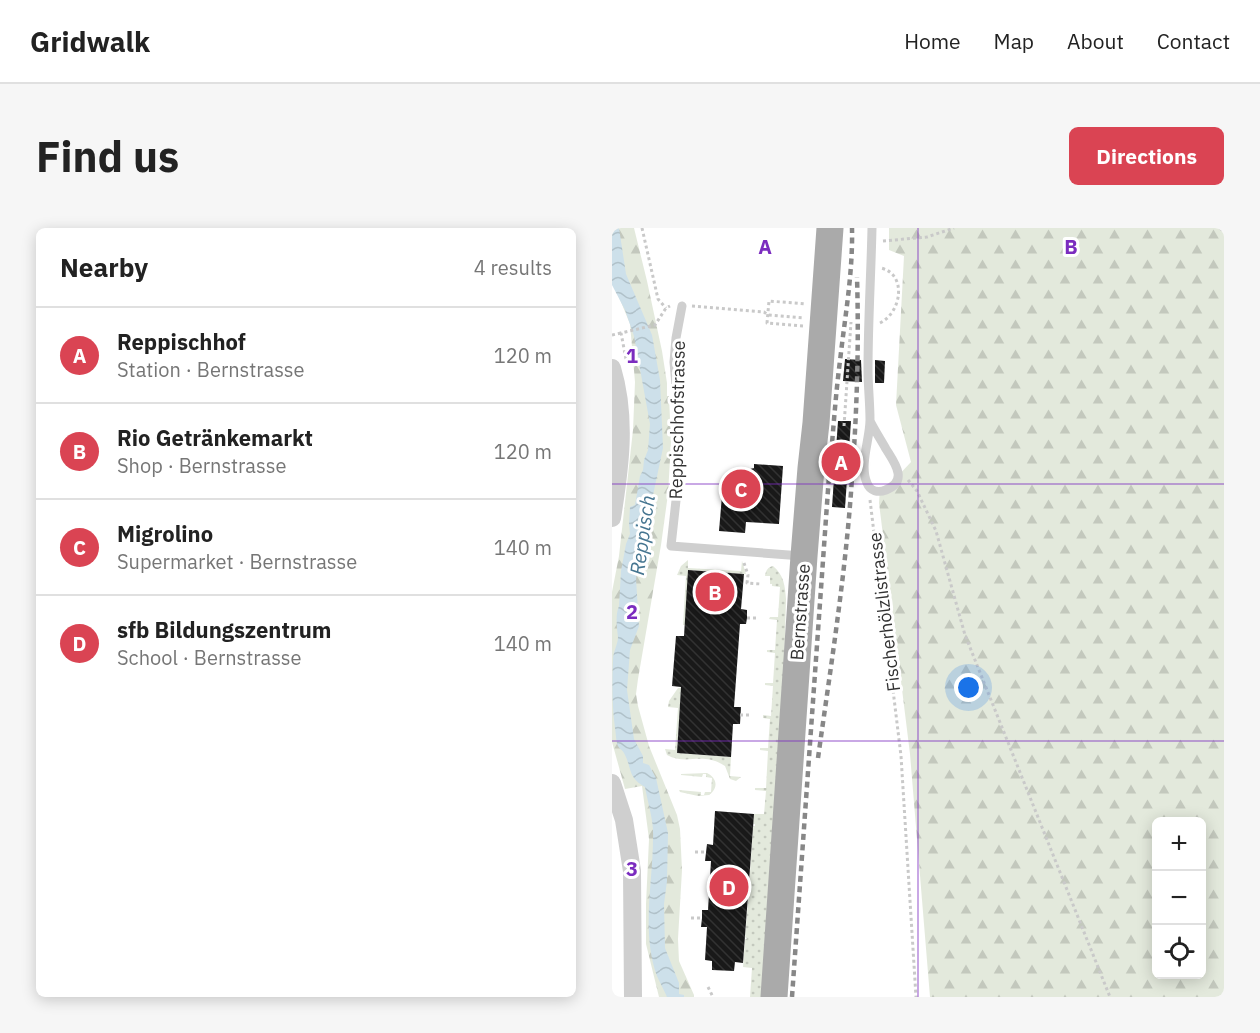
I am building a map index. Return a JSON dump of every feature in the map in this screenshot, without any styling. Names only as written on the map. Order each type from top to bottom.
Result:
[{"type":"main road","name":"Bernstrasse","points":[[774,997],[804,556],[830,228]]},
{"type":"street","points":[[612,368],[621,414],[621,445],[612,518]]},
{"type":"street","points":[[612,783],[624,820],[632,872],[633,997]]},
{"type":"lane","points":[[870,421],[899,473],[894,485],[885,490],[877,491],[869,487],[865,467],[870,421],[868,372],[872,228]]},
{"type":"lane","name":"Reppischhofstrasse","points":[[682,306],[674,362],[680,464],[671,546],[804,556]]},
{"type":"path","points":[[642,228],[658,299],[666,308]]},
{"type":"path","points":[[872,242],[927,237],[954,228]]},
{"type":"path","points":[[1220,228],[1224,232]]},
{"type":"path","points":[[870,268],[883,268],[889,272],[895,280],[898,293],[897,305],[891,316],[874,324]]},
{"type":"path","points":[[797,303],[769,301],[767,323],[802,325],[807,328]]},
{"type":"path","points":[[612,335],[656,325],[666,308],[672,305],[810,318]]},
{"type":"path","points":[[844,426],[851,322]]},
{"type":"path","points":[[899,473],[914,486],[936,531],[965,635],[1110,997]]},
{"type":"path","name":"Fischerhölzlistrasse","points":[[869,487],[901,756],[916,997]]},
{"type":"path","points":[[745,551],[747,583],[761,584]]},
{"type":"path","points":[[747,618],[758,618]]},
{"type":"path","points":[[740,715],[752,716]]},
{"type":"path","points":[[695,852],[706,852]]},
{"type":"path","points":[[691,918],[702,918]]},
{"type":"path","points":[[708,987],[713,997]]},
{"type":"green space","points":[[612,228],[634,228],[662,351],[667,396],[669,396],[671,442],[668,494],[636,694],[649,746],[677,815],[680,829],[682,870],[679,961],[694,997],[659,997],[646,944],[649,839],[642,786],[625,789],[612,742],[612,592],[619,556],[633,430],[635,382],[630,324],[612,280]]},
{"type":"green space","points":[[889,228],[1224,228],[1224,997],[930,997],[910,754],[879,503],[880,488],[894,480],[911,462],[896,405],[904,256],[889,250]]},
{"type":"green space","points":[[688,560],[688,568],[741,571],[742,561],[746,574],[689,570],[685,625],[683,625],[686,576],[677,575],[681,566]]},
{"type":"green space","points":[[773,566],[782,577],[786,599],[782,743],[765,997],[750,997],[752,968],[743,967],[745,939],[747,939],[745,937],[749,890],[751,890],[749,888],[753,826],[755,826],[753,824],[754,814],[764,814],[766,791],[755,790],[755,788],[766,788],[768,751],[760,750],[760,748],[768,748],[770,719],[763,718],[763,715],[771,716],[773,686],[765,685],[765,683],[773,683],[775,653],[767,652],[767,650],[775,650],[777,620],[769,619],[778,617],[780,587],[772,586],[770,576],[765,576],[768,569]]},
{"type":"green space","points":[[678,688],[681,688],[677,753],[731,757],[730,776],[741,777],[736,781],[730,779],[725,766],[717,762],[681,759],[667,755],[665,749],[675,750],[678,708],[668,707],[669,701]]},
{"type":"green space","points":[[707,773],[713,778],[716,783],[714,789],[709,795],[698,796],[680,792],[679,790],[701,792],[701,795],[704,795],[705,792],[711,792],[712,778],[706,777],[706,774],[702,777],[681,775]]},
{"type":"water","name":"Reppisch","points":[[612,228],[619,228],[626,274],[652,335],[660,380],[663,448],[652,500],[648,505],[636,579],[639,626],[630,650],[627,690],[634,739],[643,756],[643,763],[649,765],[656,778],[668,833],[664,904],[665,948],[679,983],[679,994],[684,997],[667,997],[652,960],[649,907],[653,855],[652,819],[645,787],[633,776],[624,753],[617,744],[614,720],[613,660],[618,640],[617,617],[621,571],[630,534],[630,507],[635,505],[640,476],[648,450],[650,424],[634,336],[625,310],[612,285]]},
{"type":"building","points":[[845,359],[861,360],[862,382],[843,381]]},
{"type":"building","points":[[875,360],[885,361],[884,383],[875,383]]},
{"type":"building","points":[[838,421],[851,421],[845,508],[832,507]]},
{"type":"building","points":[[754,464],[783,466],[779,524],[746,522],[745,533],[719,531],[723,484],[734,485],[740,473],[754,468]]},
{"type":"building","points":[[688,570],[744,574],[741,609],[747,610],[747,618],[746,624],[740,624],[734,707],[741,707],[740,724],[733,724],[731,757],[677,753],[681,687],[672,686],[676,636],[684,636]]},
{"type":"building","points":[[715,811],[754,814],[743,963],[735,962],[734,971],[712,970],[712,961],[705,960],[707,927],[701,927],[702,910],[708,910],[711,861],[705,861],[707,844],[713,845]]},
{"type":"railway","points":[[792,997],[829,476],[850,278],[852,228]]},
{"type":"railway","points":[[818,758],[838,618],[854,453],[858,327],[857,277]]},
{"type":"place","name":"Reppischhof","points":[[841,462]]},
{"type":"place","name":"Migrolino","points":[[741,489]]},
{"type":"place","name":"Rio Getränkemarkt","points":[[715,592]]},
{"type":"place","name":"sfb Bildungszentrum","points":[[729,887]]}]
